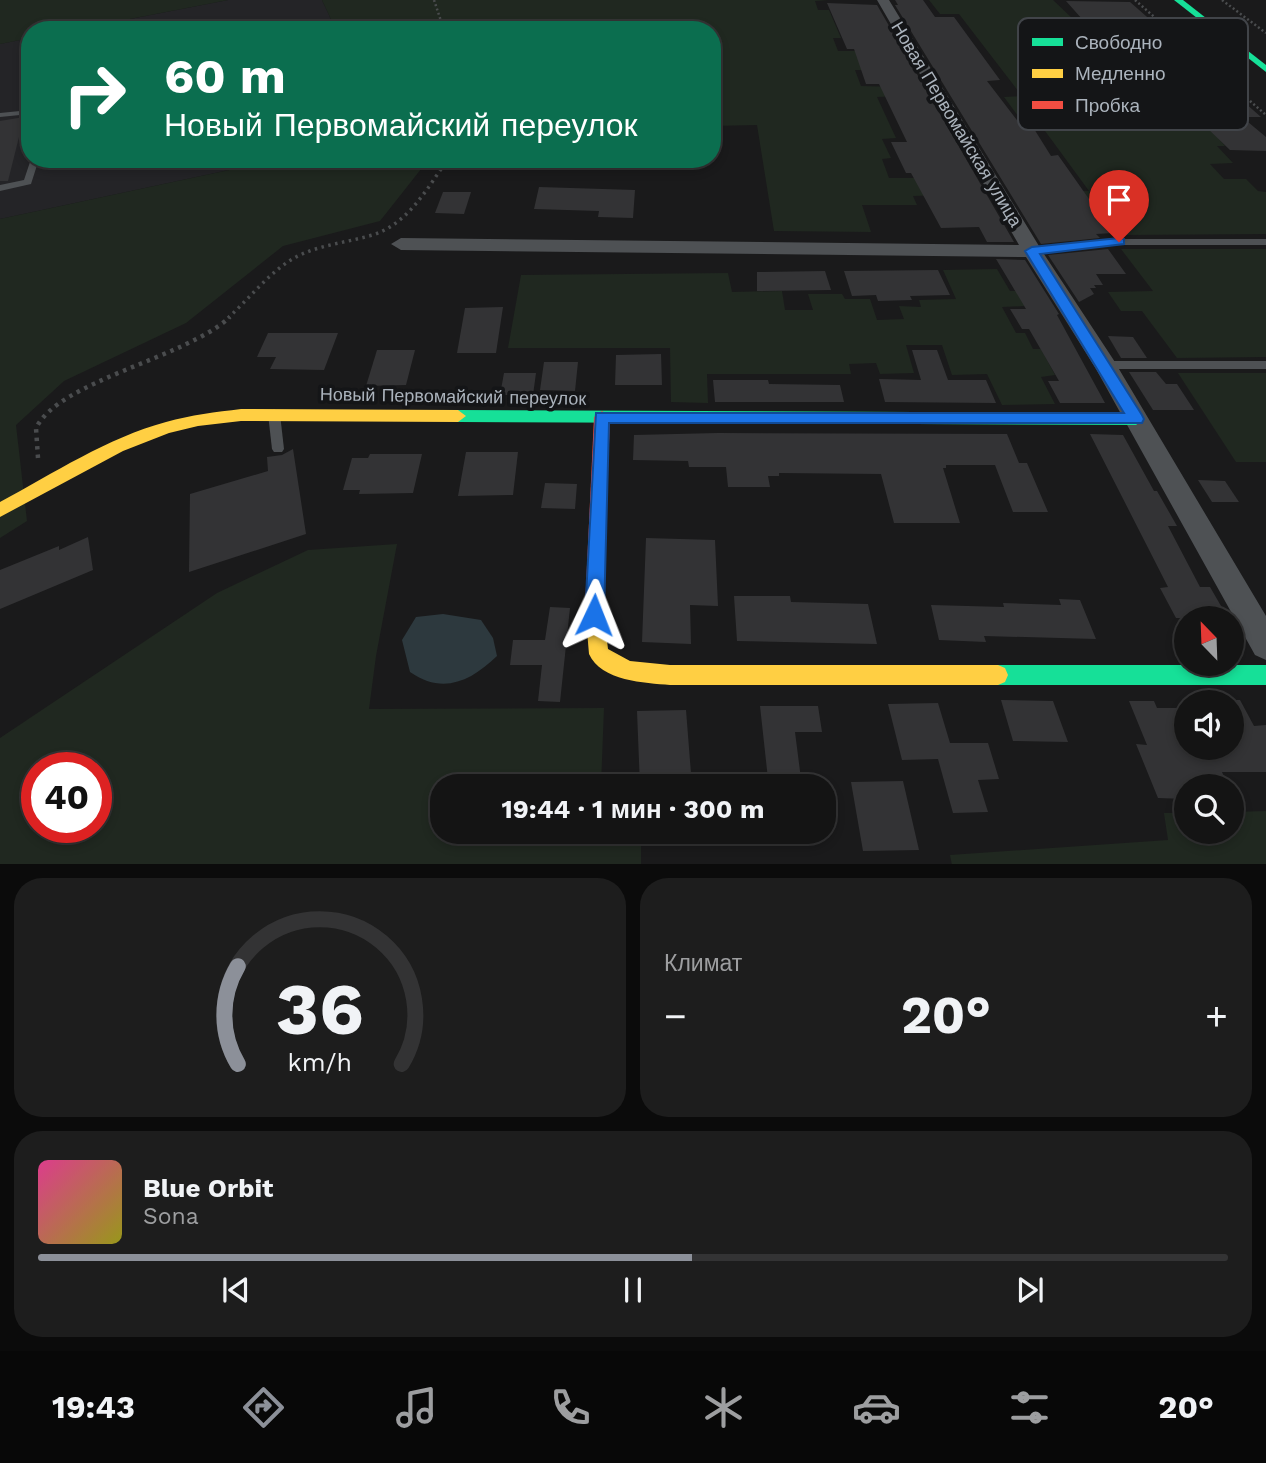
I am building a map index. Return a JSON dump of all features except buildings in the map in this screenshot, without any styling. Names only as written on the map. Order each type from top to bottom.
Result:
[{"type":"street","name":"Новая Первомайская улица","points":[[884,0],[1032,251],[1105,365],[1266,645]]},
{"type":"street","points":[[1178,0],[1201,18]]},
{"type":"street","points":[[1248,55],[1266,69]]},
{"type":"street","points":[[401,244],[1032,251]]},
{"type":"street","name":"Новый Первомайский переулок","points":[[0,510],[110,449],[156,431],[195,420],[274,413],[1136,419]]},
{"type":"street","points":[[602,417],[594,615],[600,654],[627,671],[670,676],[1266,675]]},
{"type":"lane","points":[[0,115],[21,113]]},
{"type":"lane","points":[[0,188],[28,182],[32,168]]},
{"type":"lane","points":[[1032,251],[1119,242],[1266,242]]},
{"type":"lane","points":[[1105,365],[1266,365]]},
{"type":"lane","points":[[274,413],[278,449]]},
{"type":"path","points":[[434,0],[441,21]]},
{"type":"path","points":[[1135,0],[1155,18]]},
{"type":"path","points":[[1222,0],[1246,18]]},
{"type":"path","points":[[1248,20],[1266,33]]},
{"type":"path","points":[[1248,100],[1266,116]]},
{"type":"path","points":[[35,491],[38,457],[33,437],[41,419],[65,399],[198,340],[223,325],[285,263],[329,243],[369,238],[392,226],[415,203],[441,168]]},
{"type":"shaded area","points":[[0,0],[228,0],[120,21],[21,21],[21,40],[0,44]]},
{"type":"shaded area","points":[[228,0],[322,0],[332,21],[120,21]]},
{"type":"shaded area","points":[[322,0],[828,0],[815,1],[818,10],[829,10],[841,38],[833,38],[838,51],[865,51],[875,70],[855,70],[861,86],[896,87],[900,96],[877,97],[896,138],[882,139],[891,158],[882,159],[889,178],[936,178],[946,195],[913,196],[917,205],[862,205],[871,232],[774,231],[757,125],[721,126],[721,21],[332,21]]},
{"type":"shaded area","points":[[929,0],[1053,0],[1072,18],[1018,18],[1018,91],[959,14],[940,14]]},
{"type":"shaded area","points":[[21,40],[21,168],[238,168],[0,219],[0,44]]},
{"type":"shaded area","points":[[1018,96],[1018,116],[1004,97]]},
{"type":"shaded area","points":[[1044,130],[1211,130],[1225,146],[1217,146],[1233,163],[1210,164],[1224,179],[1246,179],[1258,191],[1266,192],[1266,234],[1122,235],[1103,209],[1065,209],[1053,192],[1089,191]]},
{"type":"shaded area","points":[[238,168],[422,168],[380,221],[283,246],[186,323],[64,381],[16,425],[27,521],[0,538],[0,219]]},
{"type":"shaded area","points":[[1121,249],[1266,249],[1266,357],[1177,358],[1142,311],[1121,311],[1108,292],[1153,291]]},
{"type":"shaded area","points":[[997,269],[1010,291],[1018,291],[1025,306],[1002,307],[1016,333],[1025,333],[1033,349],[1041,349],[1055,375],[1041,377],[1055,404],[1002,405],[987,374],[952,375],[942,345],[906,345],[914,373],[880,374],[876,363],[849,364],[851,374],[707,374],[708,403],[671,402],[670,348],[508,348],[521,275],[728,273],[732,292],[782,291],[785,310],[813,310],[808,294],[842,294],[845,299],[870,299],[877,320],[904,319],[899,306],[921,307],[919,300],[956,299],[943,270]]},
{"type":"shaded area","points":[[1178,373],[1266,373],[1266,462],[1236,462]]},
{"type":"shaded area","points":[[397,544],[369,709],[604,708],[601,774],[430,774],[430,844],[641,844],[641,864],[0,864],[0,738],[217,593],[308,550]]},
{"type":"shaded area","points":[[443,614],[481,620],[493,638],[497,656],[467,678],[445,684],[422,679],[410,672],[402,640],[416,617]]},
{"type":"shaded area","points":[[1266,811],[1266,864],[952,864],[950,855],[1168,840],[1164,813],[1174,813],[1174,844],[1244,844],[1244,812]]},
{"type":"traffic: fast","points":[[1178,0],[1201,18]]},
{"type":"traffic: fast","points":[[1248,55],[1266,69]]},
{"type":"traffic: fast","points":[[458,416],[1136,419]]},
{"type":"traffic: fast","points":[[998,675],[1266,675]]},
{"type":"traffic: slow","points":[[0,510],[117,447],[166,428],[198,420],[241,415],[458,416]]},
{"type":"traffic: slow","points":[[594,607],[599,654],[627,671],[670,675],[998,675]]},
{"type":"traffic: jam","points":[[594,607],[602,417]]},
{"type":"route","points":[[594,615],[602,417],[1136,419],[1032,251],[1119,242]]}]
